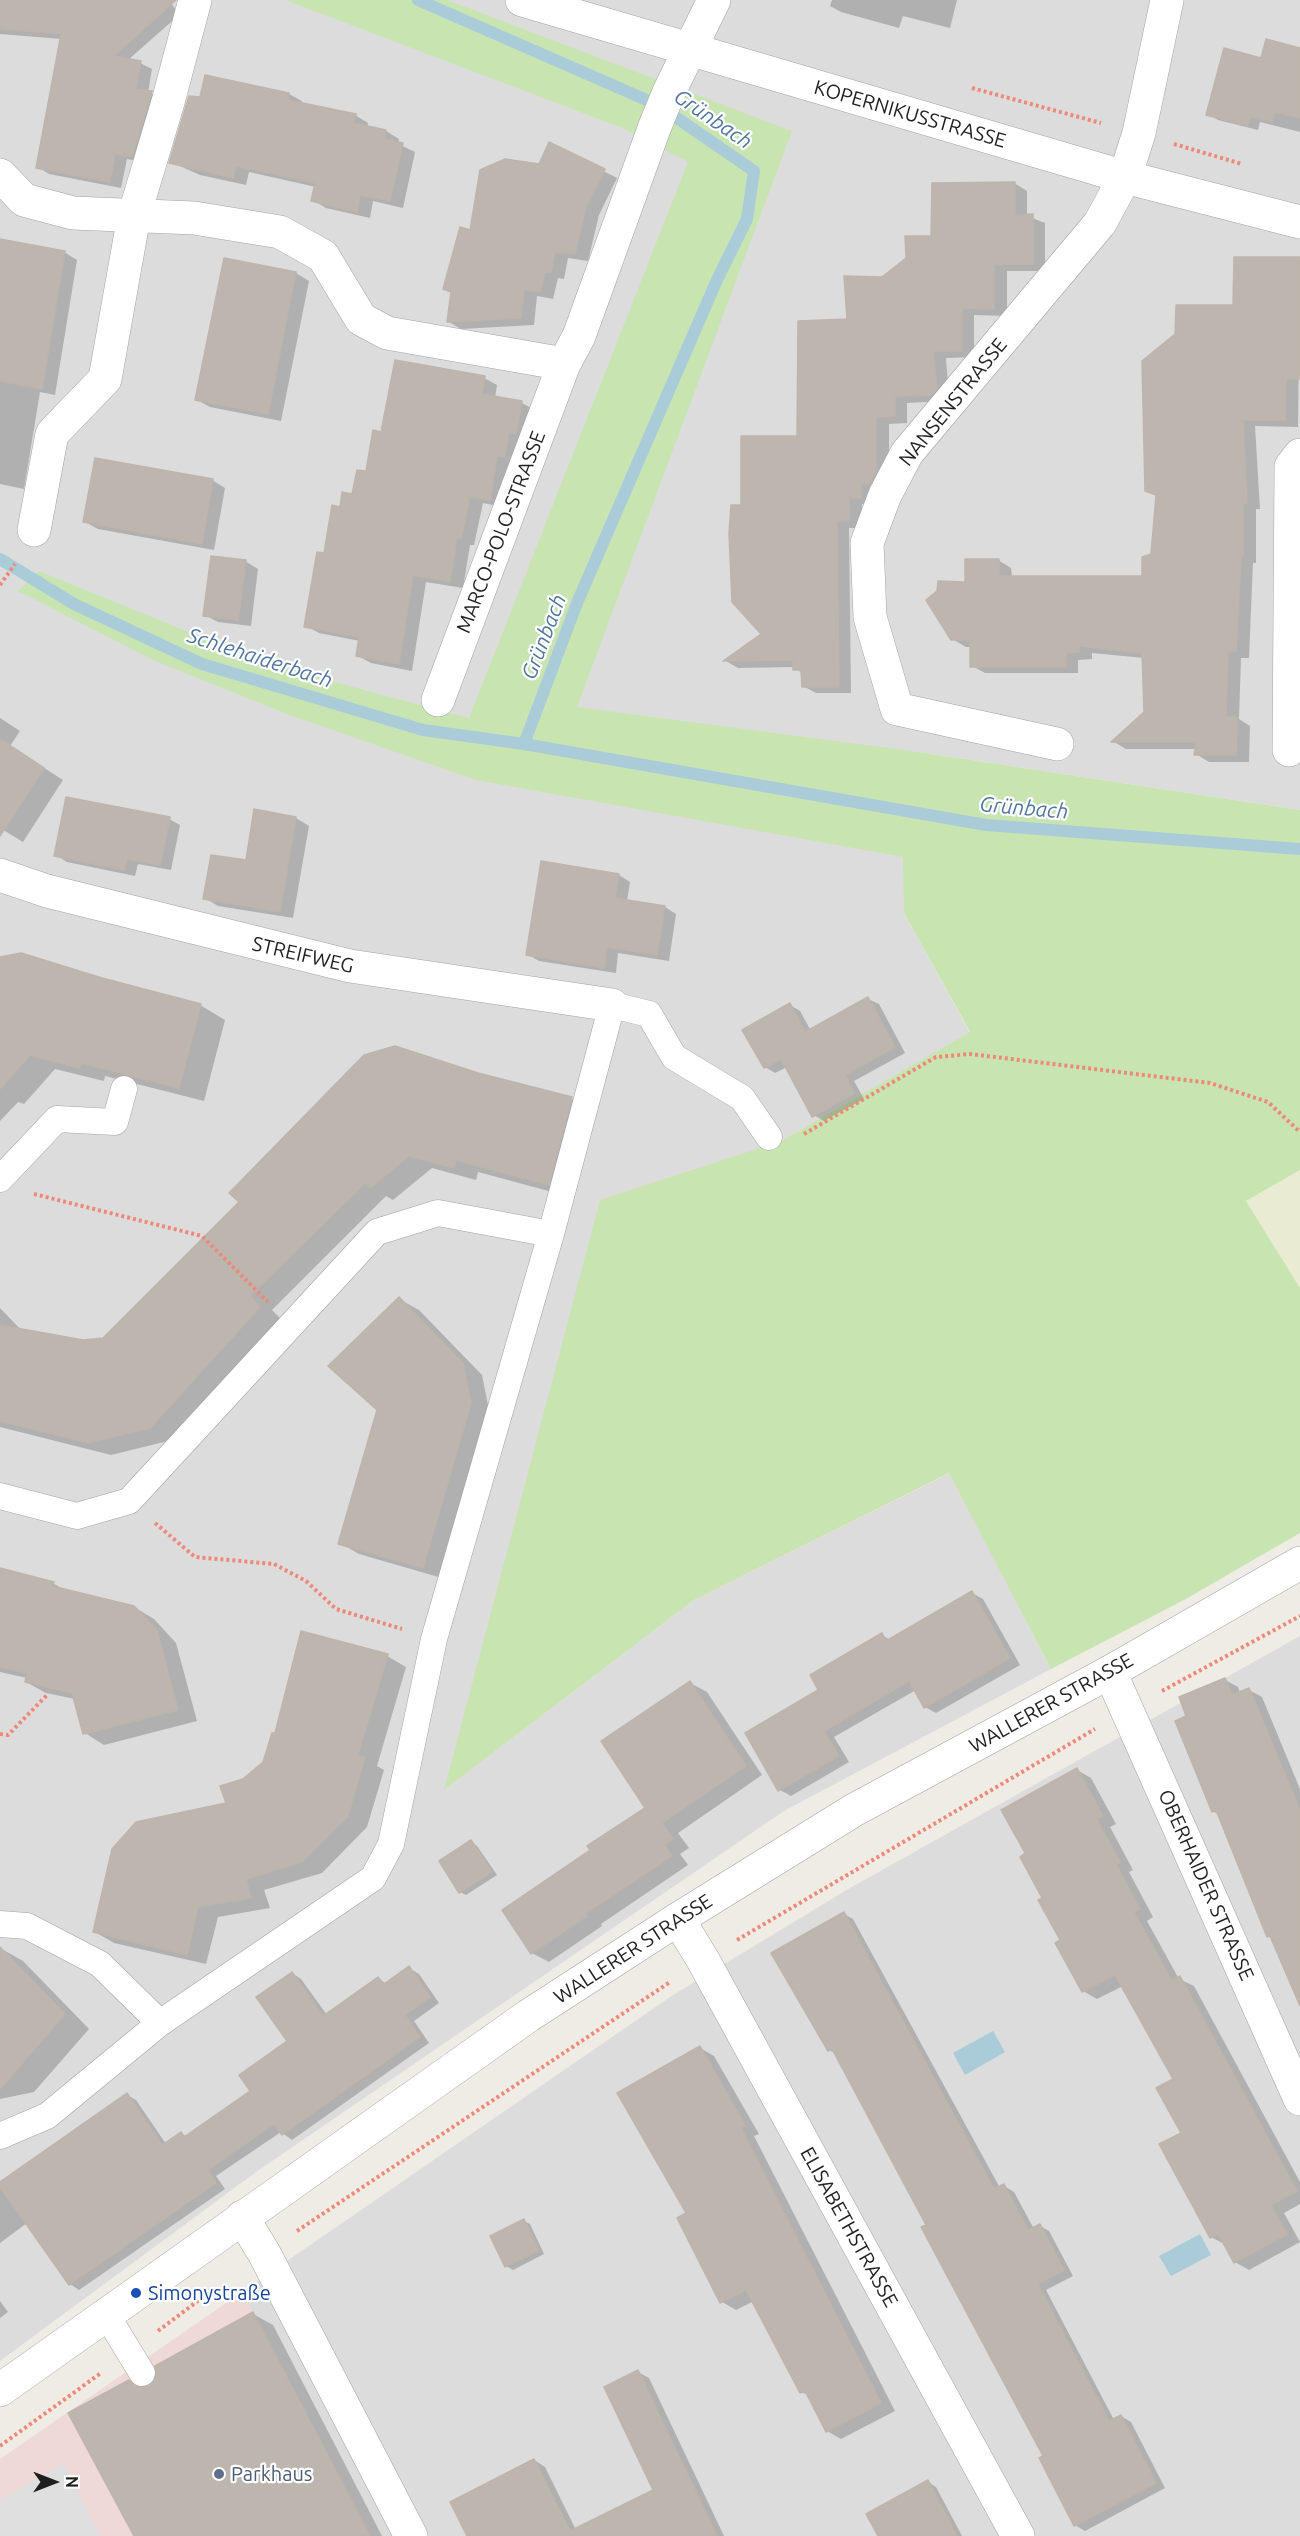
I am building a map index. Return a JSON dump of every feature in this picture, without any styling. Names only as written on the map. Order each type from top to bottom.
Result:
[{"type":"street","points":[[34,531],[52,434],[105,380],[134,216],[195,0]]},
{"type":"street","name":"KOPERNIKUSSTRASSE","points":[[522,0],[1125,177],[1300,222]]},
{"type":"street","name":"MARCO-POLO-STRASSE","points":[[438,700],[564,364],[579,336],[655,126],[714,0]]},
{"type":"street","points":[[1125,177],[1139,133],[1167,0]]},
{"type":"street","points":[[0,175],[24,200],[73,213],[194,218],[280,232],[323,256],[361,319],[387,333],[564,364]]},
{"type":"street","name":"NANSENSTRASSE","points":[[1057,744],[897,709],[870,617],[867,543],[885,495],[907,453],[1100,223],[1125,177]]},
{"type":"street","points":[[1290,750],[1291,466],[1300,455]]},
{"type":"street","name":"STREIFWEG","points":[[0,875],[47,891],[350,966],[612,1005]]},
{"type":"street","name":"WALLERER STRASSE","points":[[0,2390],[528,2016],[678,1919],[854,1810],[1110,1672],[1300,1563]]},
{"type":"street","name":"OBERHAIDER STRASSE","points":[[1110,1672],[1300,2100]]},
{"type":"street","name":"ELISABETHSTRASSE","points":[[678,1919],[704,1960],[1018,2536]]},
{"type":"street","points":[[242,2217],[264,2253],[411,2536]]},
{"type":"lane","points":[[0,2136],[47,2116],[160,2023],[373,1878],[391,1844],[434,1639],[551,1233],[612,1005],[649,1014],[674,1057],[742,1098],[769,1137]]},
{"type":"lane","points":[[2,1177],[57,1119],[115,1122],[124,1089]]},
{"type":"lane","points":[[0,1496],[77,1516],[129,1502],[377,1232],[438,1213],[551,1233]]},
{"type":"lane","points":[[0,1924],[27,1926],[100,1964],[160,2023]]},
{"type":"lane","points":[[106,2314],[136,2362]]},
{"type":"path","points":[[0,585],[18,561]]},
{"type":"path","points":[[769,1137],[781,1148],[936,1057],[970,1054],[1210,1083],[1268,1102],[1300,1132]]},
{"type":"path","points":[[2,1177],[27,1192],[202,1236],[268,1302],[279,1338]]},
{"type":"path","points":[[129,1502],[195,1557],[274,1564],[306,1581],[336,1609],[434,1639]]},
{"type":"path","points":[[264,2253],[704,1960],[1128,1709],[1300,1616]]},
{"type":"path","points":[[0,1734],[8,1735],[47,1695]]},
{"type":"path","points":[[0,2446],[136,2362],[209,2294]]},
{"type":"shaded area","points":[[0,0],[1300,0],[1300,810],[912,751],[904,913],[970,1033],[781,1141],[445,1789],[694,1600],[950,1473],[1051,1669],[784,1811],[256,2172],[0,2361]]},
{"type":"shaded area","points":[[1300,1636],[1300,2536],[370,2536],[242,2292],[673,1995],[850,1888]]},
{"type":"shaded area","name":"Parkhaus","points":[[242,2292],[370,2536],[0,2536],[0,2459]]},
{"type":"shaded area","points":[[64,2463],[100,2536],[0,2536],[0,2500]]},
{"type":"green space","points":[[285,0],[447,0],[792,131],[577,707],[912,751],[1300,810],[1300,1170],[1246,1201],[1300,1288],[1300,1533],[1184,1600],[1051,1669],[949,1473],[694,1600],[444,1790],[600,1200],[781,1141],[970,1032],[904,913],[903,857],[476,780],[292,716],[153,660],[18,591],[39,571],[267,664],[469,718],[688,162],[625,129]]},
{"type":"green space","points":[[1300,1170],[1300,1288],[1246,1201]]},
{"type":"water","points":[[993,2031],[1005,2052],[965,2075],[953,2053]]},
{"type":"water","points":[[1200,2234],[1211,2255],[1171,2276],[1159,2256]]},
{"type":"building","points":[[0,0],[176,0],[114,56],[141,61],[136,89],[152,91],[132,156],[115,154],[110,182],[36,168],[61,34],[0,29]]},
{"type":"building","points":[[1266,39],[1300,48],[1300,118],[1275,112],[1272,122],[1250,117],[1248,126],[1206,115],[1224,48],[1261,58]]},
{"type":"building","points":[[205,75],[289,93],[288,100],[356,114],[354,123],[386,130],[384,139],[403,143],[390,201],[360,195],[357,212],[311,201],[315,183],[236,166],[233,178],[169,163],[189,96],[200,97]]},
{"type":"building","points":[[549,142],[605,169],[586,207],[575,254],[555,252],[551,272],[545,272],[540,292],[524,290],[521,318],[447,322],[451,292],[443,289],[460,227],[470,230],[480,170],[505,159],[539,164]]},
{"type":"building","points":[[1015,182],[1015,215],[1033,214],[1033,264],[994,264],[994,309],[962,308],[962,351],[933,351],[937,389],[931,395],[895,396],[895,416],[876,417],[876,472],[870,483],[861,483],[861,498],[849,498],[849,521],[837,521],[839,687],[802,687],[801,670],[793,670],[793,660],[723,661],[761,634],[732,602],[729,533],[731,505],[741,505],[741,436],[797,436],[798,321],[847,319],[844,276],[882,277],[906,258],[905,236],[931,236],[932,183]]},
{"type":"building","points":[[0,239],[65,251],[42,389],[0,381]]},
{"type":"building","points":[[1234,257],[1300,257],[1300,379],[1286,379],[1285,420],[1243,420],[1247,503],[1243,503],[1243,556],[1241,556],[1236,651],[1228,651],[1226,717],[1237,717],[1236,755],[1194,755],[1196,742],[1111,742],[1144,712],[1142,653],[1079,646],[1079,652],[1066,653],[1066,667],[970,667],[970,640],[951,640],[926,600],[937,591],[938,581],[965,582],[965,559],[999,559],[999,576],[1142,576],[1142,557],[1151,554],[1156,495],[1145,491],[1142,361],[1175,334],[1176,305],[1233,305]]},
{"type":"building","points":[[224,258],[296,272],[268,414],[195,400]]},
{"type":"building","points":[[395,360],[485,376],[482,394],[522,401],[516,434],[509,432],[505,457],[497,456],[490,500],[470,497],[461,539],[457,538],[450,582],[413,575],[399,664],[356,656],[359,637],[304,627],[317,552],[324,553],[332,505],[340,507],[342,492],[352,494],[357,470],[366,471],[373,430],[381,432]]},
{"type":"building","points":[[95,458],[213,479],[202,544],[83,522]]},
{"type":"building","points":[[211,556],[246,560],[238,620],[203,616]]},
{"type":"building","points":[[0,739],[44,768],[0,836]]},
{"type":"building","points":[[66,797],[170,817],[160,865],[127,859],[124,870],[54,856]]},
{"type":"building","points":[[254,809],[296,817],[280,912],[203,899],[211,855],[246,860]]},
{"type":"building","points":[[541,861],[619,874],[615,898],[665,906],[657,955],[607,947],[604,968],[526,955]]},
{"type":"building","points":[[21,953],[102,978],[201,1004],[179,1088],[81,1063],[79,1068],[30,1055],[0,1089],[0,957]]},
{"type":"building","points":[[868,997],[895,1047],[845,1075],[855,1093],[812,1117],[781,1059],[764,1068],[742,1030],[790,1003],[805,1032]]},
{"type":"building","points":[[395,1046],[478,1073],[572,1097],[549,1185],[456,1160],[454,1168],[409,1156],[370,1188],[366,1182],[250,1296],[260,1307],[150,1428],[88,1443],[0,1421],[0,1325],[83,1340],[103,1338],[239,1202],[229,1193],[364,1055]]},
{"type":"building","points":[[399,1297],[463,1363],[471,1403],[423,1568],[338,1544],[377,1410],[328,1366]]},
{"type":"building","points":[[0,1568],[54,1582],[52,1586],[134,1606],[157,1630],[178,1710],[83,1734],[72,1693],[25,1682],[27,1673],[0,1667]]},
{"type":"building","points":[[972,1591],[1010,1658],[924,1708],[909,1681],[824,1731],[839,1756],[778,1791],[745,1733],[818,1690],[810,1675],[882,1633],[886,1641]]},
{"type":"building","points":[[301,1631],[388,1654],[358,1755],[365,1757],[348,1816],[302,1862],[246,1879],[251,1898],[198,1907],[187,1955],[93,1932],[112,1849],[136,1822],[226,1803],[220,1786],[243,1779],[263,1762],[272,1733],[275,1733]]},
{"type":"building","points":[[1225,1678],[1232,1695],[1249,1688],[1300,1810],[1300,2006],[1270,1936],[1267,1937],[1216,1810],[1212,1812],[1175,1721],[1186,1716],[1179,1697]]},
{"type":"building","points":[[690,1681],[746,1766],[662,1823],[673,1839],[664,1844],[672,1856],[585,1914],[587,1916],[531,1954],[502,1910],[590,1850],[587,1846],[645,1808],[601,1741]]},
{"type":"building","points":[[1077,1768],[1103,1816],[1097,1819],[1120,1862],[1116,1864],[1140,1909],[1134,1912],[1172,1981],[1180,1976],[1297,2191],[1271,2205],[1287,2234],[1234,2263],[1218,2234],[1210,2238],[1159,2144],[1181,2133],[1156,2088],[1173,2079],[1115,1975],[1082,1992],[1055,1943],[1060,1940],[1038,1900],[1042,1898],[1020,1857],[1025,1853],[1001,1810]]},
{"type":"building","points":[[471,1840],[492,1872],[459,1893],[439,1861]]},
{"type":"building","points":[[844,1912],[994,2189],[1004,2184],[1028,2230],[1040,2224],[1064,2270],[1038,2284],[1109,2421],[1121,2415],[1156,2483],[1074,2526],[1039,2458],[1043,2456],[921,2227],[926,2225],[832,2049],[828,2051],[771,1953]]},
{"type":"building","points":[[0,1947],[65,2014],[0,2089]]},
{"type":"building","points":[[409,1966],[430,1997],[405,2015],[420,2037],[282,2135],[274,2124],[208,2170],[216,2183],[69,2285],[0,2187],[0,2182],[127,2093],[162,2145],[181,2132],[184,2137],[250,2091],[239,2075],[287,2041],[256,1997],[292,1972],[323,2016],[378,1977],[384,1984]]},
{"type":"building","points":[[700,2046],[745,2125],[741,2128],[881,2403],[826,2432],[805,2391],[800,2393],[746,2290],[720,2303],[677,2218],[686,2213],[617,2093]]},
{"type":"building","points":[[524,2219],[539,2250],[505,2267],[490,2236]]},
{"type":"building","name":"Parkhaus","points":[[253,2312],[370,2536],[134,2536],[68,2413],[129,2380],[135,2386],[149,2386],[155,2380],[155,2366]]},
{"type":"building","points":[[638,2370],[717,2536],[467,2536],[450,2502],[534,2459],[570,2531],[653,2490],[604,2387]]},
{"type":"building","points":[[928,2480],[957,2536],[878,2536],[866,2514]]},
{"type":"waterway","name":"Grünbach","points":[[418,0],[658,105],[754,171],[747,219],[716,282],[577,603],[524,744],[986,825],[1300,849]]},
{"type":"waterway","name":"Schlehaiderbach","points":[[0,559],[74,604],[202,664],[423,730],[524,744]]},
{"type":"place","name":"Simonystraße","points":[[136,2293]]},
{"type":"place","name":"Parkhaus","points":[[219,2474]]}]
